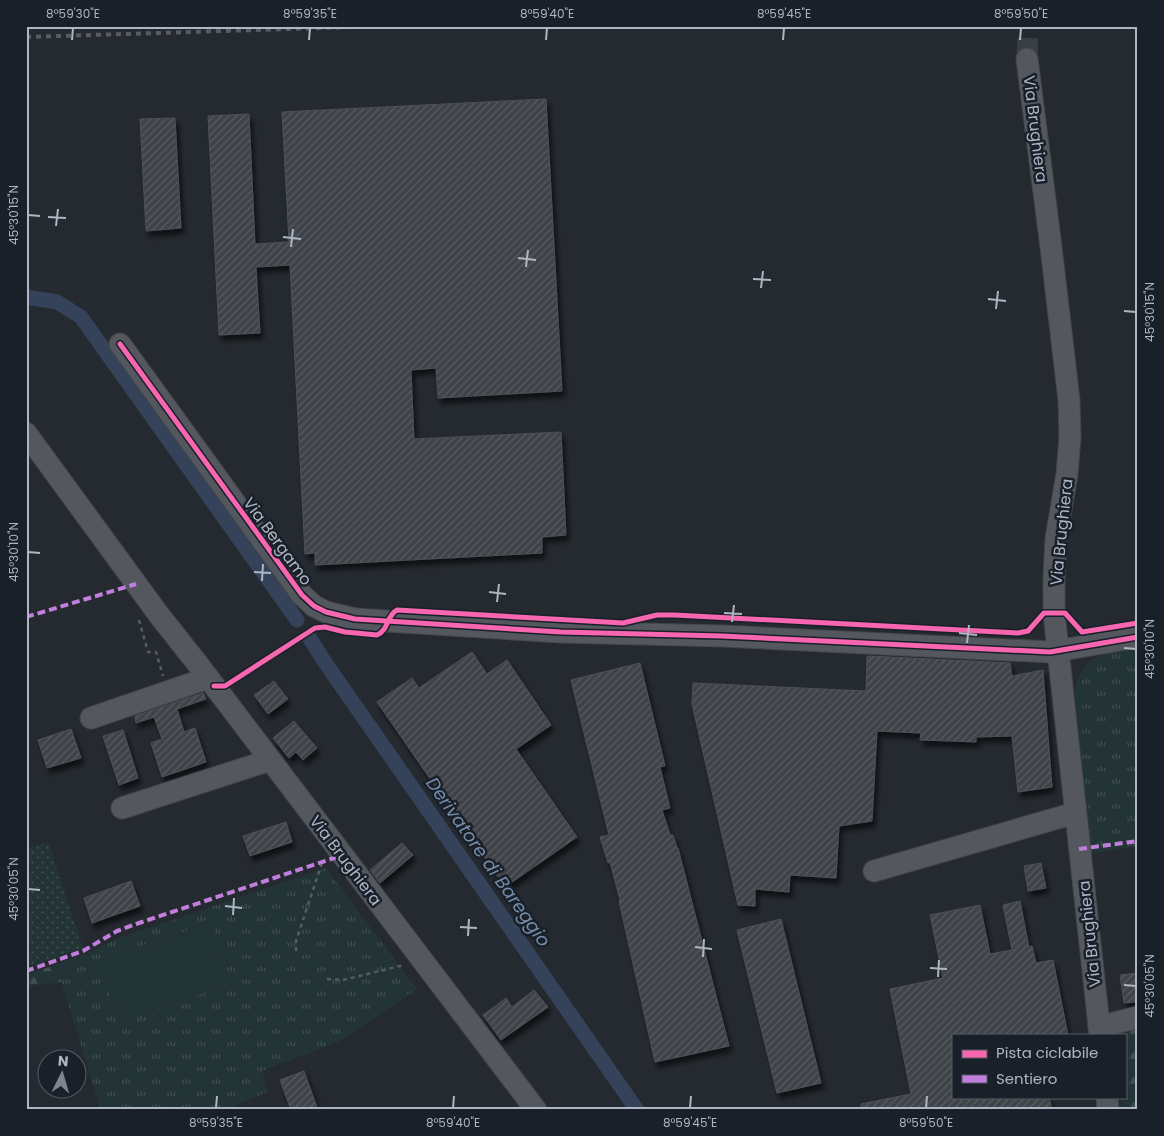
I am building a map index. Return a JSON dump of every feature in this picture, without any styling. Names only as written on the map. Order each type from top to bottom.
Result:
[{"type":"street","name":"Via Brughiera","points":[[1027,59],[1069,400],[1070,437],[1067,474],[1056,539],[1054,578],[1058,652],[1099,1031]]},
{"type":"street","name":"Via Bergamo","points":[[120,344],[302,595],[314,606],[340,616],[372,622],[561,632],[722,636],[1058,652],[1138,636]]},
{"type":"street","name":"Via Brughiera","points":[[26,433],[147,615],[208,678],[536,1110]]},
{"type":"street","points":[[90,718],[208,678]]},
{"type":"street","points":[[122,808],[270,760]]},
{"type":"street","points":[[874,871],[1075,812]]},
{"type":"street","points":[[1099,1031],[1138,1017]]},
{"type":"path","points":[[147,615],[148,652],[156,652],[164,680]]},
{"type":"path","points":[[296,951],[296,941],[322,863]]},
{"type":"path","points":[[327,979],[343,980],[423,960]]},
{"type":"green space","points":[[1138,648],[1138,846],[1091,854],[1075,692],[1082,670],[1096,658],[1105,654]]},
{"type":"green space","points":[[48,842],[83,948],[26,968],[26,848]]},
{"type":"green space","points":[[326,868],[417,989],[340,1041],[262,1071],[268,1092],[235,1105],[237,1110],[101,1110],[88,1068],[88,1048],[82,1048],[56,965],[119,938]]},
{"type":"green space","points":[[211,923],[231,984],[119,1021],[98,960]]},
{"type":"green space","points":[[56,965],[61,982],[26,987],[26,974]]},
{"type":"green space","points":[[1138,1022],[1138,1110],[1122,1110],[1120,1098],[1126,1098],[1126,1034],[1112,1034]]},
{"type":"building","points":[[546,99],[562,391],[438,398],[436,368],[411,370],[414,439],[561,432],[566,535],[542,537],[542,553],[315,565],[315,553],[305,554],[290,265],[256,267],[260,333],[219,335],[208,116],[249,114],[255,244],[289,242],[282,112]]},
{"type":"building","points":[[175,118],[181,228],[146,231],[140,119]]},
{"type":"building","points":[[472,652],[487,674],[507,660],[551,725],[516,749],[577,837],[505,887],[377,702],[412,678],[419,688]]},
{"type":"building","points":[[867,656],[1010,663],[1012,676],[1043,670],[1052,787],[1018,792],[1012,736],[976,737],[976,742],[920,740],[921,733],[877,731],[872,821],[839,826],[836,878],[790,875],[789,892],[755,889],[755,906],[738,905],[692,704],[693,683],[866,691]]},
{"type":"building","points":[[640,663],[665,766],[660,767],[670,808],[662,810],[670,835],[673,835],[678,848],[729,1046],[655,1062],[620,900],[610,862],[608,863],[600,837],[609,835],[571,680]]},
{"type":"building","points":[[274,681],[288,699],[268,714],[254,695]]},
{"type":"building","points":[[203,693],[206,699],[177,709],[184,732],[195,728],[206,762],[162,777],[151,743],[162,739],[154,717],[136,723],[135,716]]},
{"type":"building","points":[[294,721],[317,748],[303,760],[296,752],[289,758],[273,738]]},
{"type":"building","points":[[71,729],[81,758],[47,768],[38,740]]},
{"type":"building","points":[[123,730],[138,778],[119,785],[103,736]]},
{"type":"building","points":[[286,822],[292,842],[250,856],[243,836]]},
{"type":"building","points":[[402,843],[413,855],[380,883],[370,870]]},
{"type":"building","points":[[1041,863],[1046,888],[1028,891],[1024,866]]},
{"type":"building","points":[[131,881],[140,906],[92,923],[84,898]]},
{"type":"building","points":[[1020,901],[1029,947],[1032,946],[1036,963],[1053,960],[1068,1034],[952,1034],[952,1098],[1049,1098],[1052,1110],[862,1110],[861,1104],[911,1094],[890,989],[943,978],[930,915],[980,905],[990,954],[1012,950],[1003,905]]},
{"type":"building","points":[[781,919],[821,1083],[777,1093],[737,930]]},
{"type":"building","points":[[1138,973],[1138,994],[1134,995],[1135,1002],[1124,1003],[1120,975]]},
{"type":"building","points":[[534,990],[548,1007],[501,1040],[483,1015],[506,998],[512,1007]]},
{"type":"building","points":[[304,1071],[318,1110],[291,1110],[280,1080]]},
{"type":"waterway","name":"Derivatore di Bareggio","points":[[26,297],[57,302],[81,317],[297,620]]},
{"type":"waterway","name":"Derivatore di Bareggio","points":[[309,637],[637,1110]]},
{"type":"tunnel","points":[[1027,59],[1028,26]]},
{"type":"railway","points":[[26,37],[387,26]]},
{"type":"marked path","points":[[26,617],[136,584]]},
{"type":"marked path","points":[[1079,849],[1138,841]]},
{"type":"marked path","points":[[26,971],[83,951],[117,931],[136,924],[343,855]]},
{"type":"cycle path","points":[[120,344],[302,595],[314,606],[326,612],[355,619],[561,632],[722,636],[1050,652],[1138,637]]},
{"type":"cycle path","points":[[214,686],[225,686],[315,628],[325,627],[345,632],[377,635],[384,630],[391,616],[397,610],[623,623],[657,615],[675,615],[1018,633],[1028,631],[1044,613],[1065,613],[1082,632],[1138,623]]}]
